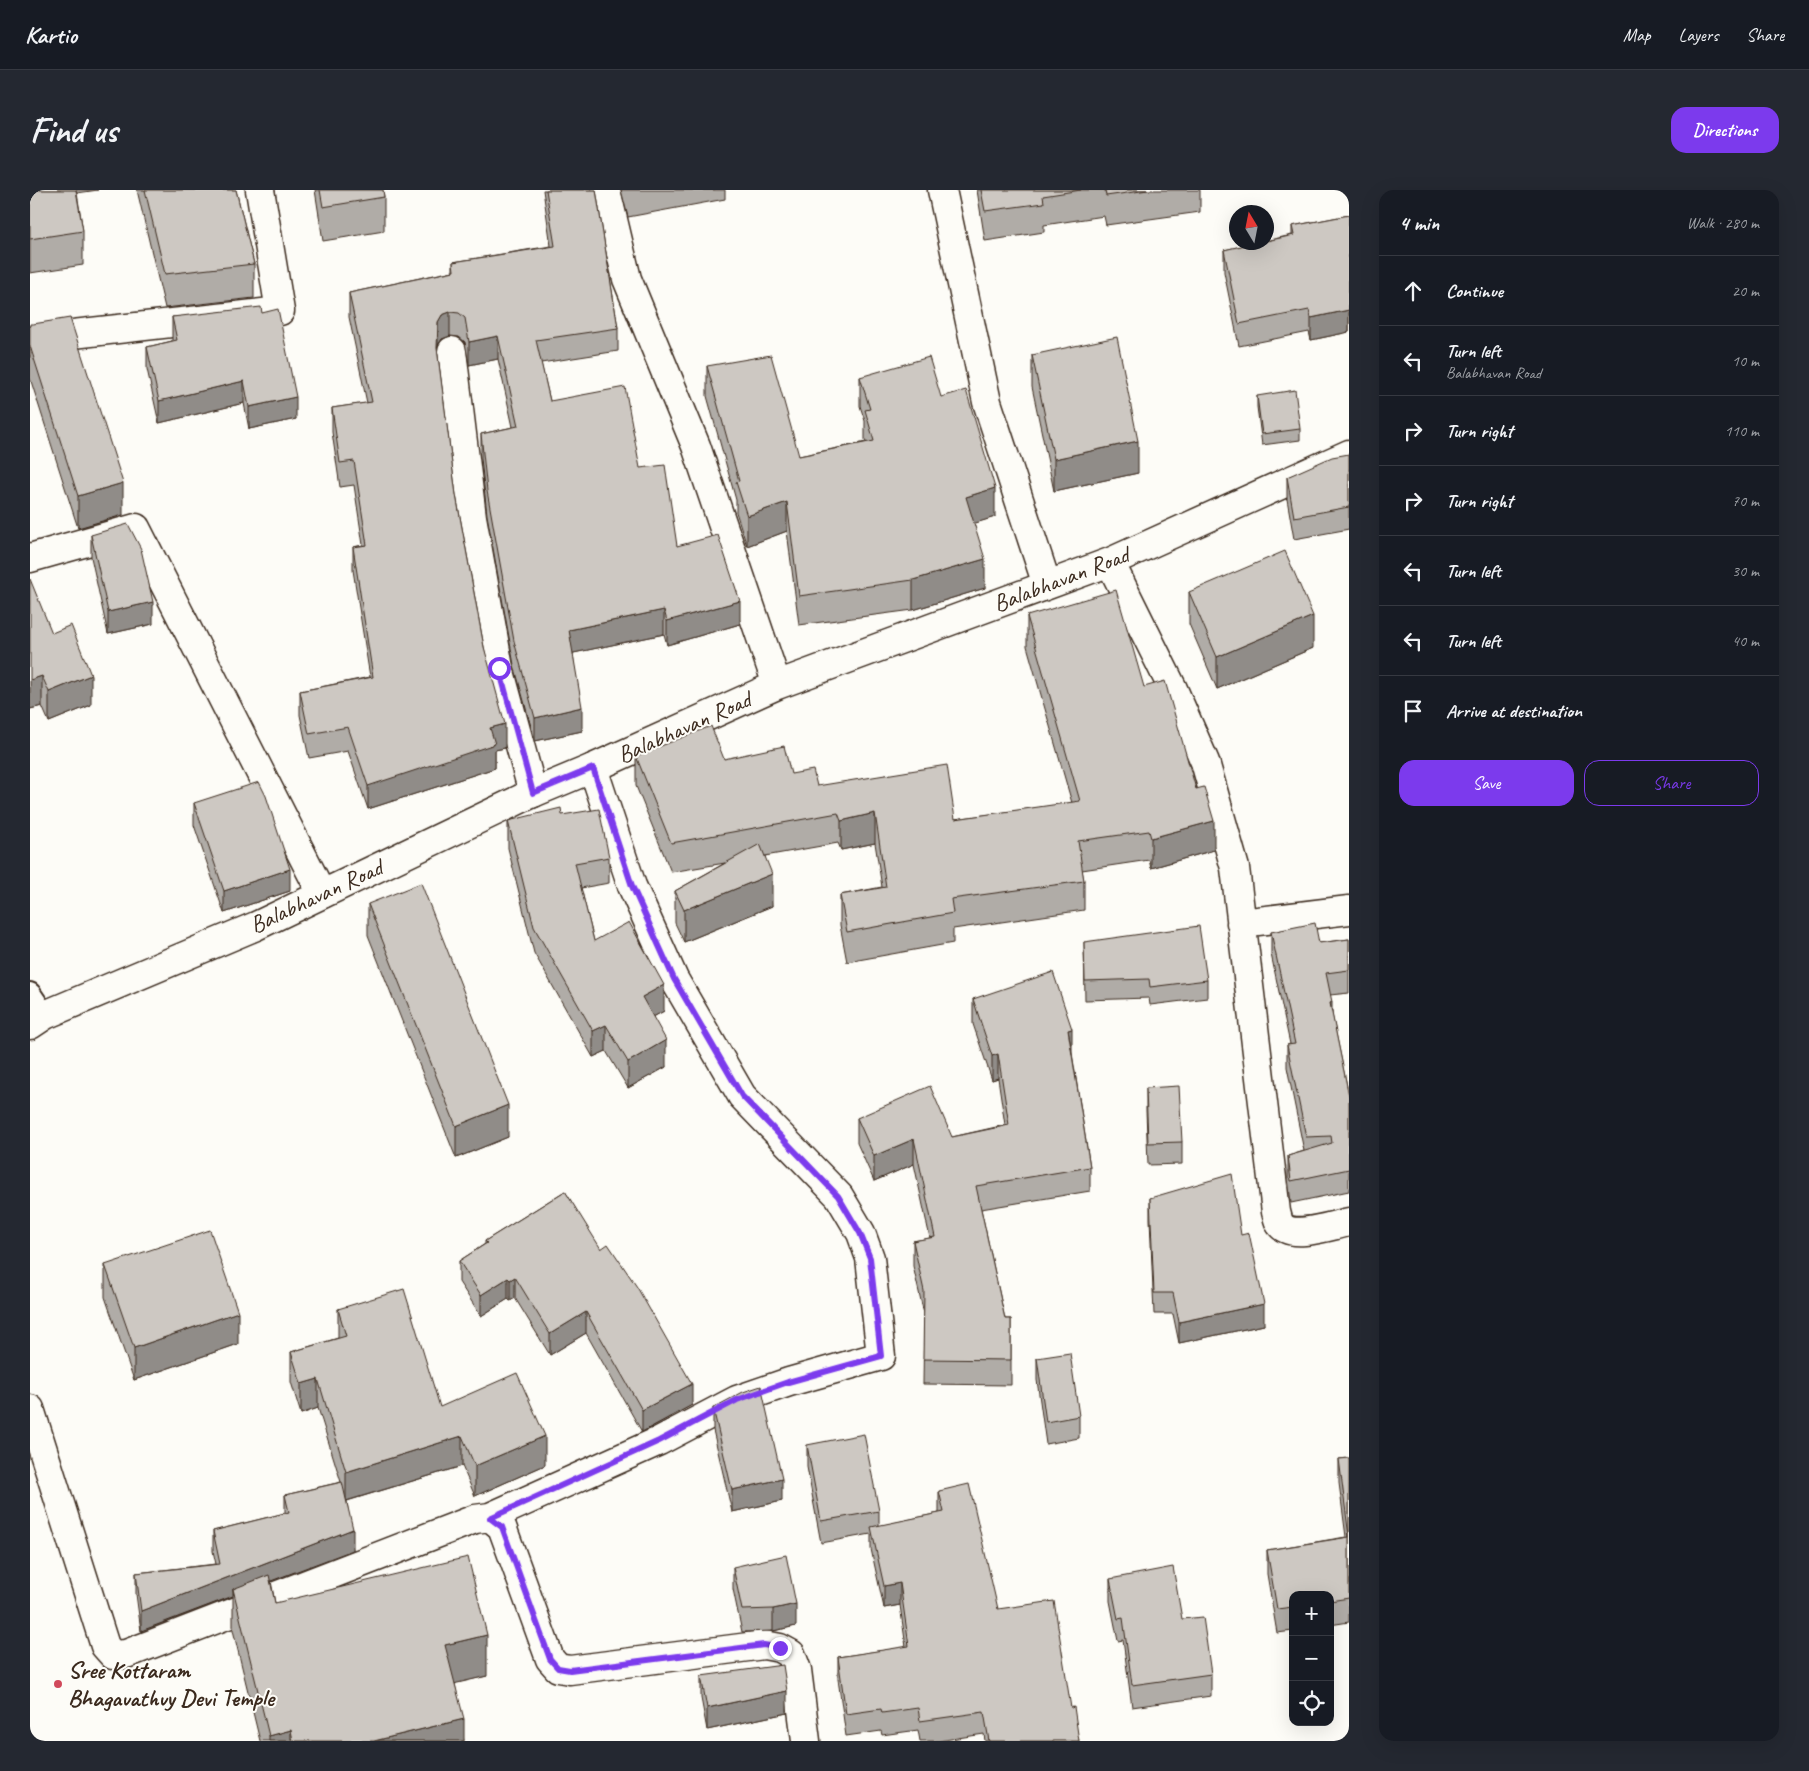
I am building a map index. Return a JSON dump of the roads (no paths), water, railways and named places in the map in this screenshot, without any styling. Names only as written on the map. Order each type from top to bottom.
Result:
[{"type":"street","points":[[30,341],[64,335],[280,311],[260,190]]},
{"type":"street","points":[[606,190],[627,279],[696,446],[777,685]]},
{"type":"street","points":[[942,190],[987,402],[1047,585]]},
{"type":"street","points":[[452,351],[472,517],[497,659],[533,793]]},
{"type":"street","name":"Balabhavan Road","points":[[35,1011],[256,926],[533,793],[777,685],[1110,562],[1349,454]]},
{"type":"street","points":[[30,558],[136,528],[322,894]]},
{"type":"street","points":[[1110,562],[1173,689],[1205,762],[1234,868],[1275,1202],[1280,1224],[1288,1230],[1302,1232],[1349,1222]]},
{"type":"street","points":[[30,1409],[105,1646],[113,1655],[126,1654],[475,1519],[490,1518],[659,1441],[737,1400],[788,1382],[881,1356],[870,1258],[860,1233],[838,1196],[742,1096],[674,979],[632,886],[593,768]]},
{"type":"street","points":[[1241,923],[1349,910]]},
{"type":"street","points":[[490,1518],[502,1527],[550,1659],[558,1668],[570,1670],[764,1645],[780,1648],[791,1654],[797,1670],[806,1741]]},
{"type":"place","name":"Sree Kottaram Bhagavathvy Devi Temple","points":[[58,1684]]}]
